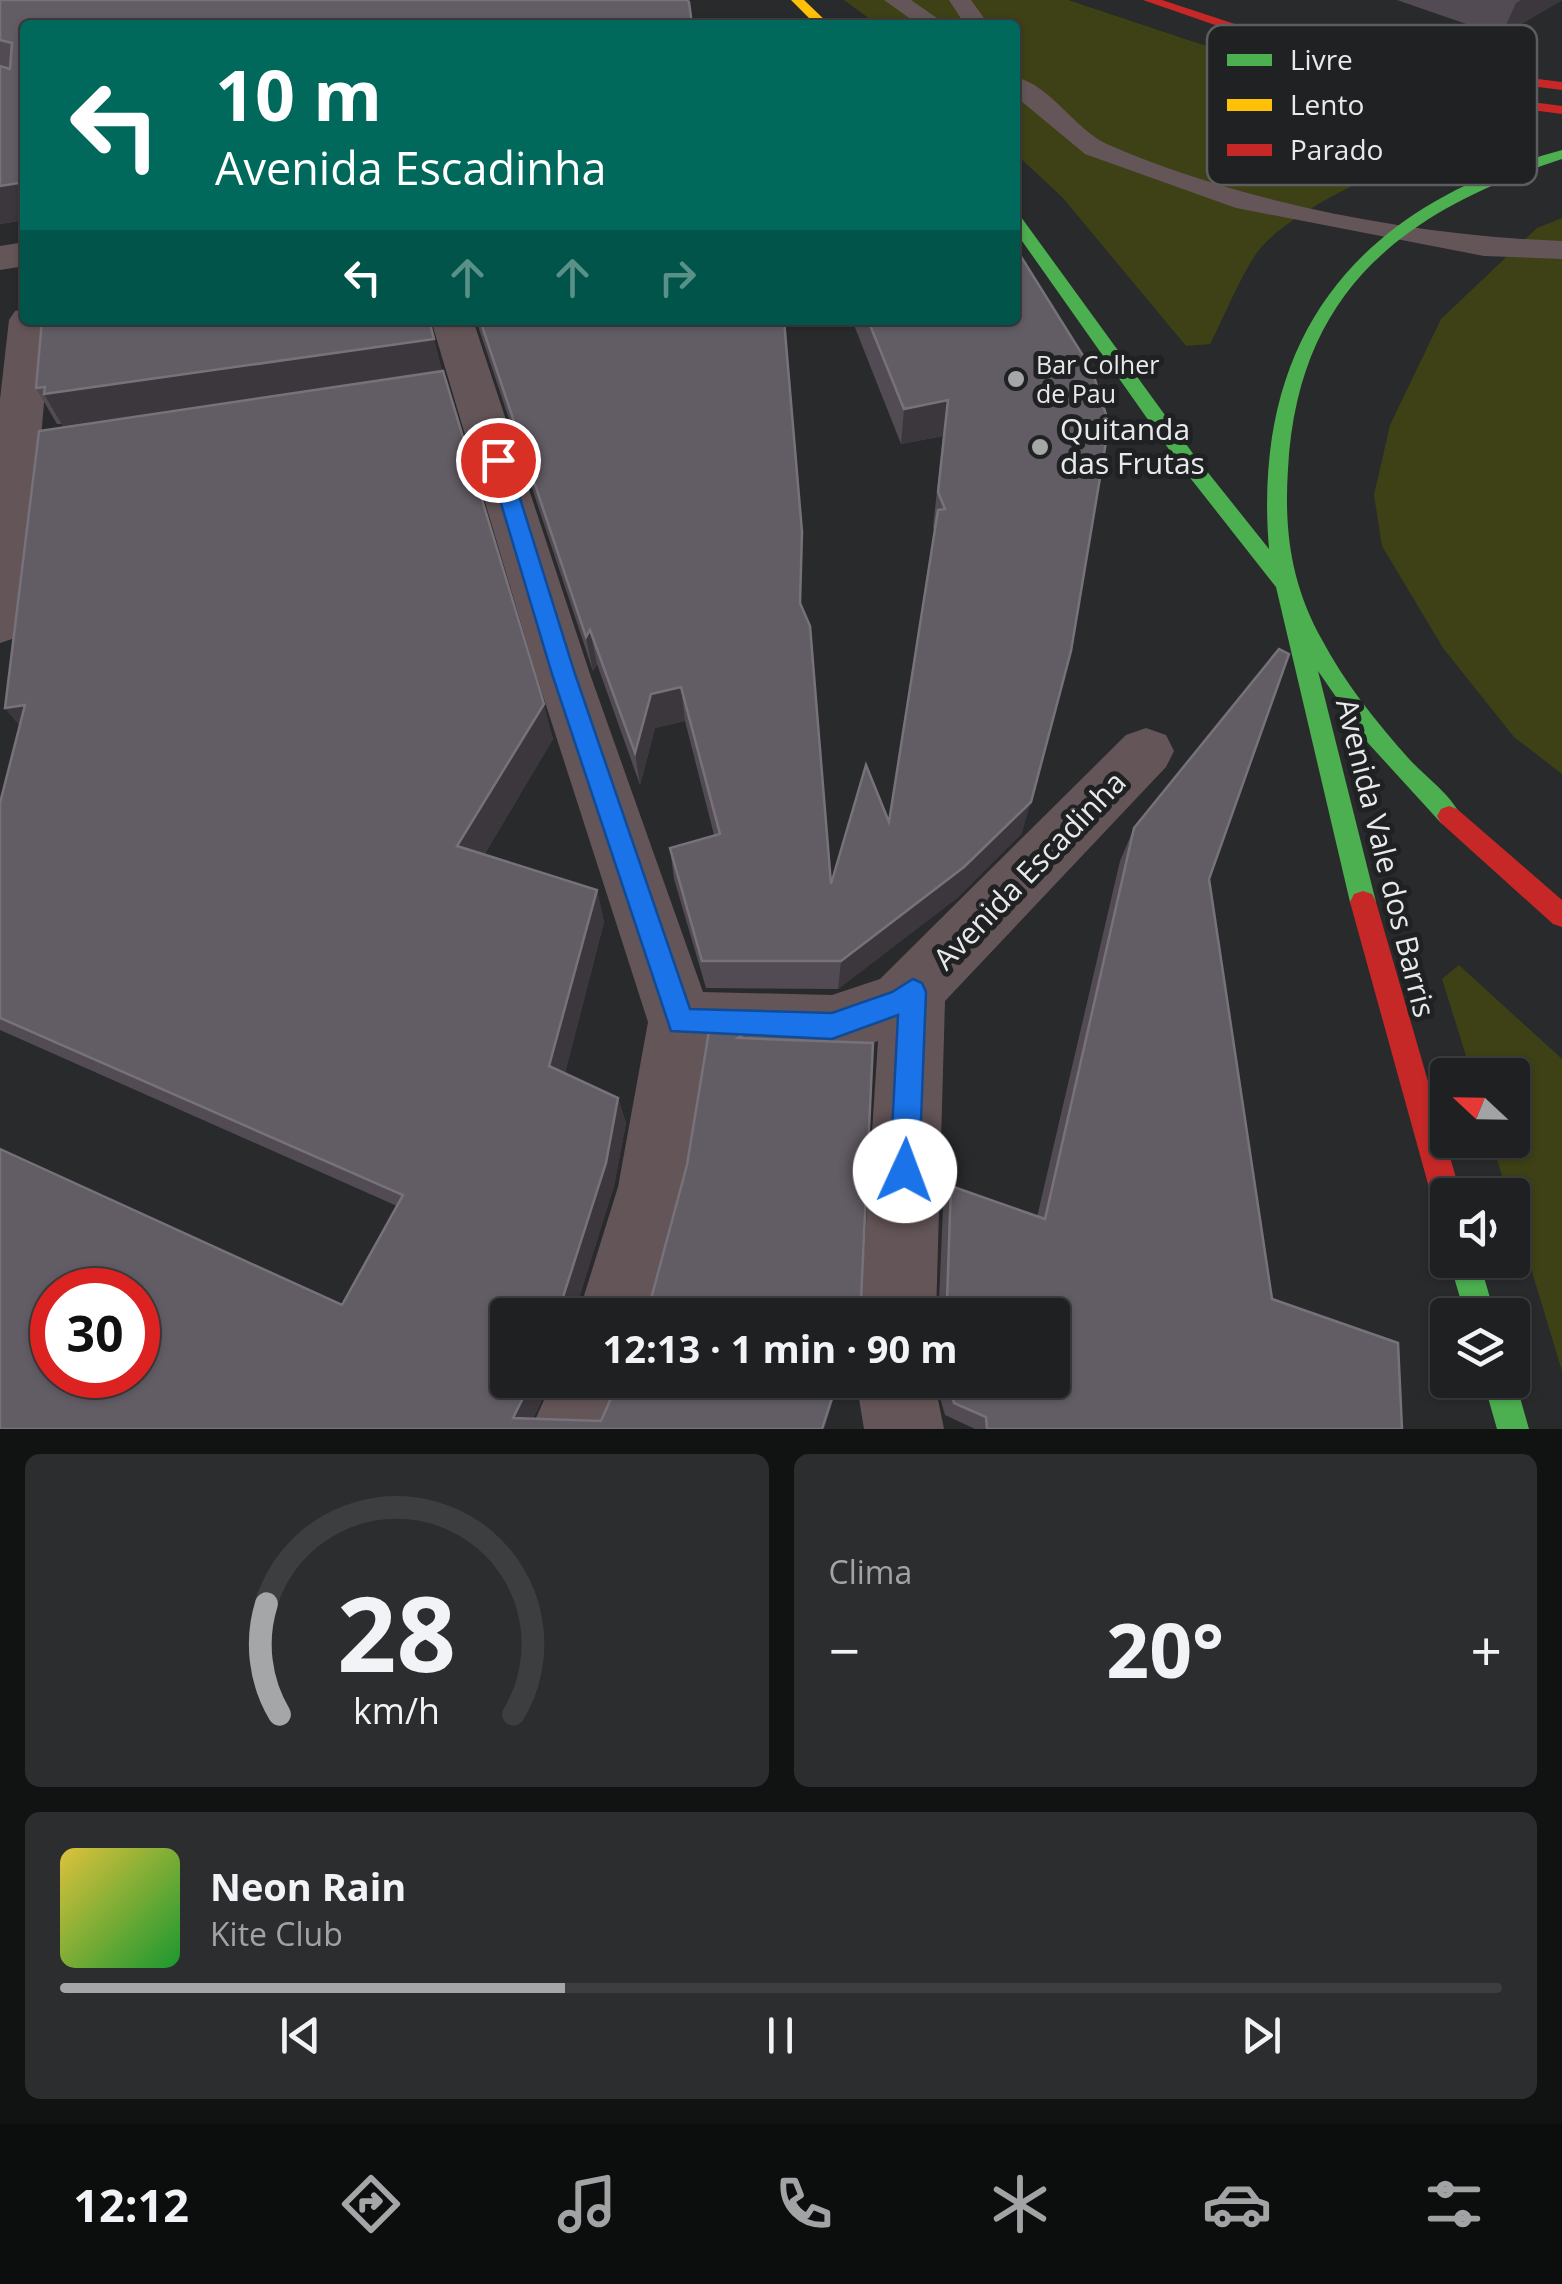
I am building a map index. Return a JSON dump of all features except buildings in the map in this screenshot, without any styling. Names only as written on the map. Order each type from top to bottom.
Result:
[{"type":"street","points":[[797,0],[819,20]]},
{"type":"street","points":[[1149,0],[1224,25]]},
{"type":"street","points":[[1537,83],[1562,86]]},
{"type":"street","points":[[1537,107],[1562,110]]},
{"type":"street","name":"Avenida Vale dos Barris","points":[[1537,158],[1562,154]]},
{"type":"street","name":"Avenida Vale dos Barris","points":[[1441,1178],[1374,943],[1286,585],[1272,476],[1286,390],[1309,330],[1350,272],[1394,229],[1465,185]]},
{"type":"street","points":[[1020,227],[1188,460],[1286,585],[1363,724],[1466,837],[1562,916]]},
{"type":"street","points":[[0,623],[29,325]]},
{"type":"street","points":[[452,325],[457,391],[564,674],[681,1022],[653,1187],[621,1298]]},
{"type":"street","points":[[14,457],[149,437]]},
{"type":"street","name":"Avenida Escadinha","points":[[681,1022],[832,1026],[901,1002],[1146,751]]},
{"type":"street","points":[[899,1298],[913,992]]},
{"type":"street","points":[[571,1429],[585,1398]]},
{"type":"street","points":[[898,1398],[904,1429]]},
{"type":"street","points":[[1504,1398],[1513,1429]]},
{"type":"lane","points":[[895,0],[927,20]]},
{"type":"lane","points":[[1020,87],[1094,148],[1246,202],[1484,247],[1562,250]]},
{"type":"green space","points":[[844,0],[1068,0],[1207,46],[1207,185],[1354,185],[1274,235],[1256,254],[1210,344],[1186,346],[1063,198],[1020,158],[1020,20],[871,20]]},
{"type":"green space","points":[[1562,218],[1562,774],[1514,737],[1443,648],[1382,546],[1374,495],[1390,425],[1441,319],[1537,228]]},
{"type":"green space","points":[[1459,965],[1562,1059],[1562,1371],[1530,1265],[1530,1178],[1503,1178],[1497,1158],[1530,1158],[1530,1058],[1467,1058],[1442,979]]},
{"type":"traffic: fast","points":[[1537,162],[1562,154]]},
{"type":"traffic: fast","points":[[1449,816],[1376,737],[1313,644],[1282,569],[1277,489],[1281,424],[1297,366],[1322,314],[1356,270],[1398,232],[1447,200],[1479,185]]},
{"type":"traffic: fast","points":[[1020,227],[1187,460],[1286,585],[1363,902]]},
{"type":"traffic: fast","points":[[1469,1278],[1475,1298]]},
{"type":"traffic: fast","points":[[1504,1398],[1513,1429]]},
{"type":"traffic: slow","points":[[797,0],[819,20]]},
{"type":"traffic: jam","points":[[1149,0],[1224,25]]},
{"type":"traffic: jam","points":[[1537,83],[1562,86]]},
{"type":"traffic: jam","points":[[1537,107],[1562,110]]},
{"type":"traffic: jam","points":[[1449,816],[1562,916]]},
{"type":"traffic: jam","points":[[1363,902],[1441,1178]]},
{"type":"place","name":"Bar Colher de Pau","points":[[1016,379]]},
{"type":"place","name":"Quitanda das Frutas","points":[[1040,447]]},
{"type":"route","points":[[498,460],[564,674],[681,1022],[832,1026],[901,1002],[913,992],[905,1171]]}]
